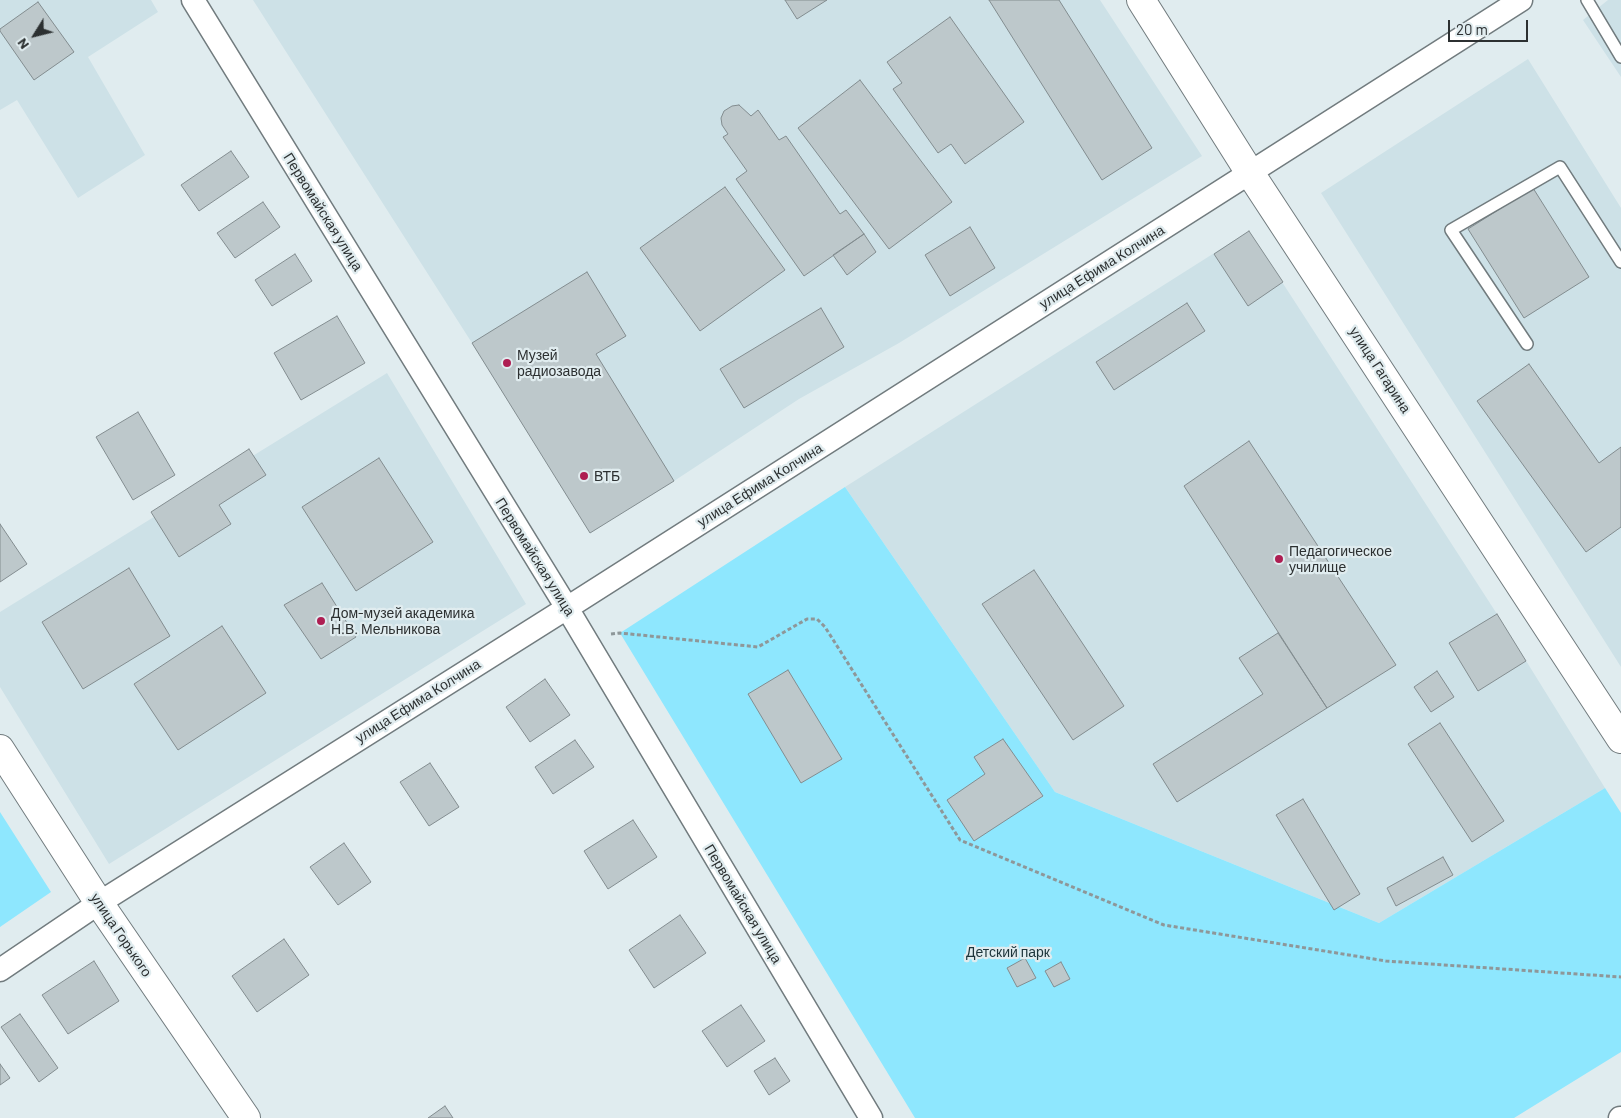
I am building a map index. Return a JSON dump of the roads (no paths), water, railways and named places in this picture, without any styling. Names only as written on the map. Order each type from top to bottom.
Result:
[{"type":"street","name":"Первомайская улица","points":[[193,0],[567,608],[871,1118]]},
{"type":"street","name":"улица Гагарина","points":[[1141,0],[1250,173],[1621,739]]},
{"type":"street","name":"улица Ефима Колчина","points":[[0,970],[99,903],[567,608],[1521,0]]},
{"type":"street","name":"улица Горького","points":[[0,749],[99,903],[246,1118]]},
{"type":"lane","points":[[1587,0],[1621,57]]},
{"type":"lane","points":[[1527,344],[1451,230],[1560,167],[1621,262]]},
{"type":"place","name":"Музей радиозавода","points":[[507,363]]},
{"type":"place","name":"ВТБ","points":[[584,476]]},
{"type":"place","name":"Педагогическое училище","points":[[1279,559]]},
{"type":"place","name":"Дом-музей академика Н.В. Мельникова","points":[[321,621]]},
{"type":"park label","name":"Детский парк","points":[[1008,952]]}]
